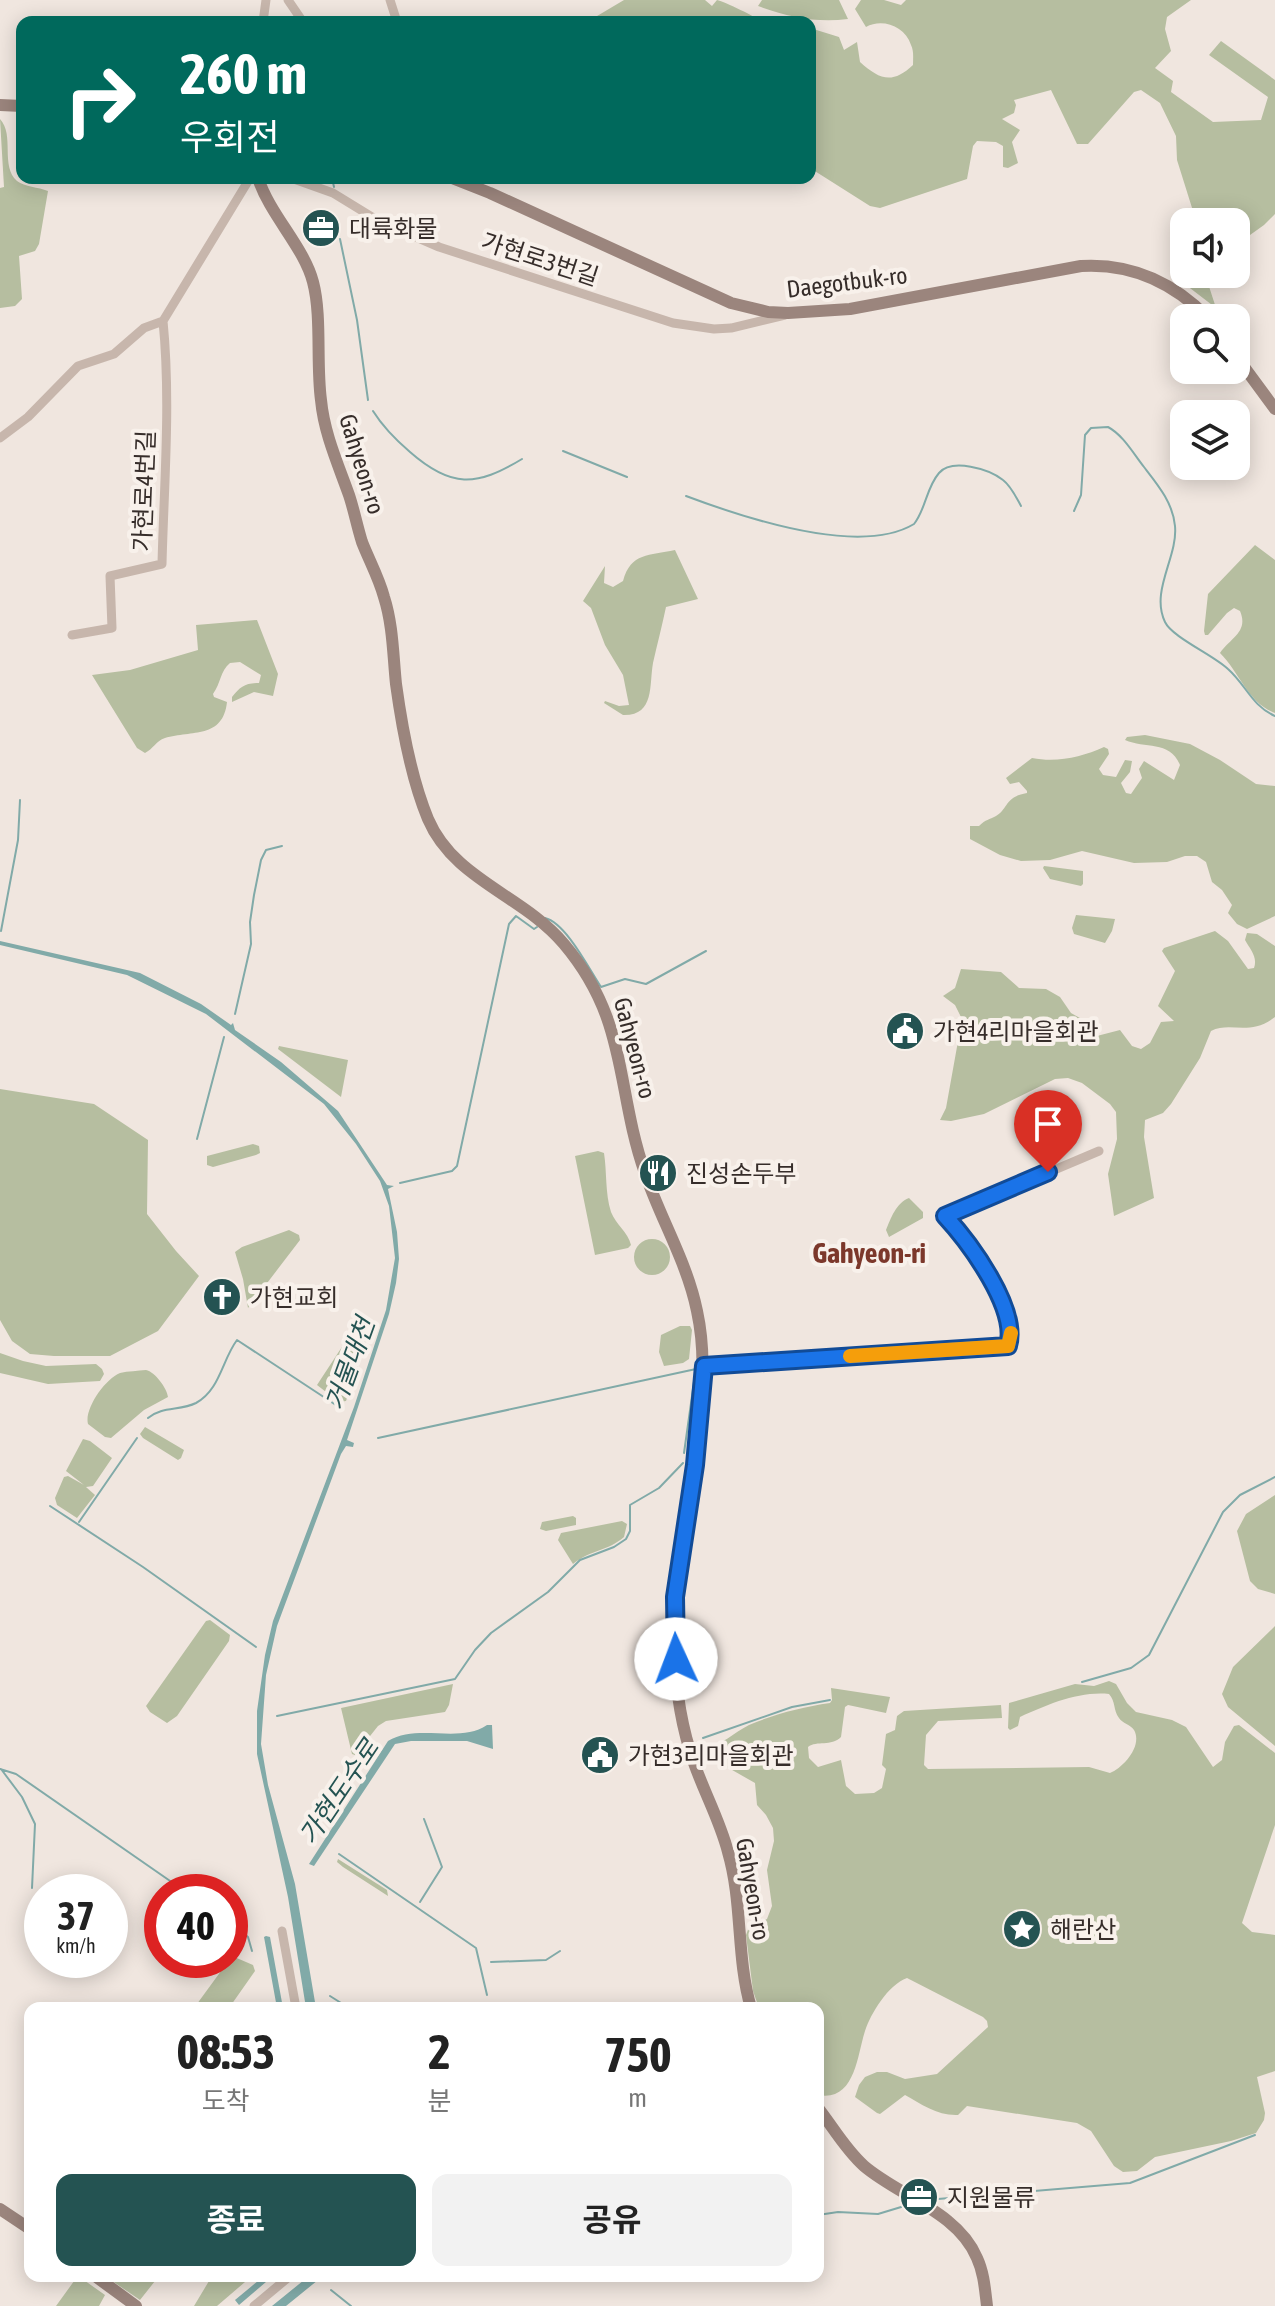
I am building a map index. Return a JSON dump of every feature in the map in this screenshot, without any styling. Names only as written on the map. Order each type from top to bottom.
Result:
[{"type":"street","points":[[0,438],[28,417],[78,366],[114,354],[144,328],[163,321],[246,184]]},
{"type":"street","name":"Gahyeon-ro","points":[[261,184],[313,281],[321,402],[328,438],[362,541],[384,593],[391,623],[402,717],[426,814],[436,836],[470,873],[529,912],[562,941],[601,1000],[617,1047],[639,1154],[693,1292],[704,1366],[695,1465],[675,1597],[674,1641],[690,1751],[724,1839],[734,1876],[750,2002]]},
{"type":"street","name":"가현로3번길","points":[[308,184],[333,193],[377,220],[439,247],[654,318],[714,329],[751,325],[788,313]]},
{"type":"street","name":"Daegotbuk-ro","points":[[467,184],[719,298],[750,308],[788,313],[850,309],[1081,266],[1102,265],[1120,267],[1157,279],[1177,290],[1192,304]]},
{"type":"street","name":"가현로4번길","points":[[72,635],[112,628],[110,576],[162,564],[167,470],[163,321]]},
{"type":"street","points":[[1250,375],[1275,409]]},
{"type":"street","points":[[704,1366],[1008,1346],[1011,1332],[999,1293],[972,1246],[945,1216],[1099,1151]]},
{"type":"street","points":[[282,1931],[295,2002]]},
{"type":"street","points":[[824,2116],[861,2163],[880,2179],[952,2225],[967,2241],[979,2261],[987,2306]]},
{"type":"street","points":[[0,2209],[24,2225]]},
{"type":"street","points":[[103,2282],[136,2306]]},
{"type":"street","points":[[254,2306],[283,2282]]},
{"type":"green space","points":[[624,0],[705,0],[712,6],[717,0],[752,16],[597,16]]},
{"type":"green space","points":[[762,0],[839,0],[848,19],[816,20],[816,16],[791,16],[758,6]]},
{"type":"green space","points":[[861,0],[884,0],[901,5],[906,0],[1191,0],[1167,17],[1165,29],[1171,51],[1155,68],[1173,81],[1171,92],[1213,122],[1261,120],[1268,97],[1209,55],[1221,41],[1275,80],[1275,214],[1250,235],[1250,208],[1192,208],[1177,160],[1176,136],[1160,103],[1141,90],[1134,92],[1088,144],[1077,144],[1051,90],[1014,100],[1014,113],[1002,119],[1020,130],[1012,142],[1018,163],[1003,167],[1003,146],[996,142],[977,141],[973,146],[967,179],[880,208],[870,206],[816,172],[816,30],[839,37],[844,50],[857,42],[860,62],[880,76],[899,75],[913,65],[912,47],[904,33],[886,24],[866,27],[855,9]]},
{"type":"green space","points":[[0,119],[7,133],[9,167],[16,184],[48,191],[39,244],[35,251],[19,256],[22,299],[15,306],[0,308],[0,188],[4,187]]},
{"type":"green space","points":[[1190,288],[1210,288],[1215,304]]},
{"type":"green space","points":[[1255,545],[1275,560],[1275,713],[1251,695],[1220,653],[1240,630],[1240,611],[1234,608],[1208,635],[1204,631],[1208,594]]},
{"type":"green space","points":[[675,550],[698,599],[666,607],[646,705],[633,714],[623,715],[604,703],[629,705],[623,675],[605,645],[591,608],[583,601],[605,566],[604,583],[613,587],[623,581],[636,560]]},
{"type":"green space","points":[[257,620],[278,674],[273,696],[254,692],[232,702],[232,697],[246,685],[259,683],[261,675],[240,662],[230,663],[213,694],[227,702],[224,714],[213,728],[165,738],[145,753],[137,748],[92,675],[130,670],[198,650],[196,625]]},
{"type":"green space","points":[[1145,735],[1190,744],[1256,784],[1275,786],[1275,916],[1247,929],[1237,924],[1228,913],[1232,905],[1212,882],[1206,862],[1197,856],[1167,862],[1134,863],[1082,851],[1050,860],[1021,861],[1000,855],[970,839],[970,826],[979,826],[1000,813],[1014,797],[1027,793],[1019,782],[1010,784],[1006,778],[1032,758],[1069,758],[1104,747],[1109,754],[1099,769],[1103,775],[1116,777],[1125,760],[1132,761],[1130,772],[1121,783],[1126,793],[1131,794],[1142,778],[1139,769],[1144,761],[1174,780],[1180,765],[1170,752],[1125,740],[1127,737]]},
{"type":"green space","points":[[1044,866],[1083,871],[1083,884],[1050,879]]},
{"type":"green space","points":[[1076,915],[1115,919],[1105,943],[1074,934],[1072,928]]},
{"type":"green space","points":[[1215,931],[1228,941],[1248,969],[1254,968],[1255,960],[1245,940],[1247,933],[1257,934],[1275,946],[1275,1017],[1249,1028],[1226,1027],[1211,1031],[1200,1058],[1171,1104],[1163,1113],[1145,1120],[1144,1137],[1154,1198],[1114,1216],[1108,1174],[1117,1139],[1116,1112],[1082,1083],[1068,1078],[1055,1079],[984,1114],[951,1121],[940,1120],[946,1108],[962,1019],[955,1005],[943,996],[955,988],[961,969],[1001,972],[1019,988],[1046,989],[1060,997],[1071,1013],[1087,1022],[1088,1031],[1093,1037],[1120,1030],[1132,1046],[1141,1049],[1150,1043],[1161,1022],[1174,1021],[1158,1006],[1175,971],[1162,951]]},
{"type":"green space","points":[[279,1046],[348,1060],[341,1097],[278,1049]]},
{"type":"green space","points":[[0,1089],[94,1104],[148,1140],[147,1214],[199,1276],[158,1331],[110,1356],[30,1354],[12,1341],[0,1320]]},
{"type":"green space","points":[[253,1144],[259,1146],[260,1153],[213,1167],[207,1165],[207,1156]]},
{"type":"green space","points":[[598,1151],[604,1153],[611,1212],[631,1245],[595,1255],[575,1156]]},
{"type":"green space","points":[[909,1198],[923,1212],[923,1218],[889,1237],[886,1230],[892,1216],[897,1207]]},
{"type":"green space","points":[[289,1230],[299,1235],[300,1240],[248,1308],[235,1252]]},
{"type":"green space","points":[[652,1239],[665,1244],[670,1257],[665,1270],[652,1275],[639,1270],[634,1257],[639,1244]]},
{"type":"green space","points":[[359,1326],[369,1334],[346,1401],[339,1402],[317,1385],[355,1327]]},
{"type":"green space","points":[[680,1326],[690,1326],[692,1330],[689,1359],[664,1366],[659,1352],[661,1335]]},
{"type":"green space","points":[[0,1353],[46,1366],[96,1364],[104,1374],[100,1381],[48,1384],[0,1373]]},
{"type":"green space","points":[[146,1370],[160,1381],[168,1397],[144,1410],[111,1438],[88,1424],[92,1403],[108,1381],[120,1373]]},
{"type":"green space","points":[[145,1427],[184,1450],[181,1458],[178,1460],[143,1438],[140,1434]]},
{"type":"green space","points":[[83,1439],[112,1458],[93,1486],[86,1487],[95,1495],[77,1518],[57,1505],[55,1498],[64,1477],[68,1476],[84,1485],[66,1471]]},
{"type":"green space","points":[[1275,1495],[1275,1594],[1258,1589],[1250,1581],[1237,1531],[1246,1514]]},
{"type":"green space","points":[[573,1516],[576,1525],[546,1531],[540,1529],[542,1522]]},
{"type":"green space","points":[[622,1521],[627,1524],[624,1537],[573,1564],[558,1540],[561,1533]]},
{"type":"green space","points":[[210,1620],[230,1635],[229,1641],[177,1716],[167,1723],[146,1706],[206,1621]]},
{"type":"green space","points":[[1275,1626],[1275,1746],[1228,1707],[1222,1694],[1233,1667]]},
{"type":"green space","points":[[1109,1681],[1116,1684],[1136,1712],[1172,1720],[1186,1727],[1213,1767],[1222,1760],[1225,1742],[1234,1726],[1239,1725],[1275,1753],[1275,1825],[1242,1923],[1252,1932],[1275,1935],[1275,2071],[1257,2077],[1265,2113],[1256,2133],[1155,2157],[1137,2171],[1123,2172],[1114,2166],[1091,2131],[1077,2123],[967,2106],[958,2115],[944,2114],[905,2095],[880,2114],[877,2113],[855,2097],[865,2077],[877,2072],[887,2072],[905,2079],[937,2074],[988,2027],[983,2017],[907,1978],[887,1993],[871,2016],[847,2084],[840,2091],[824,2095],[824,2002],[757,2002],[753,1991],[746,1935],[749,1927],[767,1919],[772,1906],[767,1870],[774,1841],[773,1828],[757,1805],[755,1783],[704,1754],[704,1748],[769,1717],[830,1703],[831,1688],[890,1697],[886,1713],[848,1705],[845,1707],[841,1737],[833,1742],[808,1747],[809,1758],[818,1767],[841,1760],[846,1786],[855,1794],[874,1793],[882,1788],[886,1769],[882,1765],[886,1734],[895,1730],[897,1716],[904,1711],[1001,1705],[1002,1718],[938,1721],[926,1735],[924,1765],[928,1769],[1089,1767],[1110,1773],[1130,1756],[1136,1736],[1133,1728],[1119,1718],[1109,1694],[1063,1700],[1020,1717],[1018,1726],[1008,1728],[1009,1703],[1075,1684],[1094,1686]]},
{"type":"green space","points":[[453,1684],[445,1712],[386,1721],[378,1726],[355,1755],[352,1754],[341,1708]]},
{"type":"green space","points":[[338,1859],[387,1890],[388,1896],[343,1867],[337,1862]]},
{"type":"green space","points":[[248,1963],[253,1965],[255,1971],[233,2002],[198,2002],[216,1978],[248,1978]]},
{"type":"green space","points":[[73,2282],[87,2282],[105,2295],[99,2306],[56,2306]]},
{"type":"green space","points":[[114,2282],[154,2282],[140,2300]]},
{"type":"green space","points":[[208,2282],[245,2282],[217,2306],[194,2306]]},
{"type":"water","points":[[0,941],[140,973],[201,1004],[231,1025],[233,1023],[235,1030],[281,1062],[338,1111],[387,1185],[394,1186],[388,1189],[399,1259],[389,1314],[347,1440],[354,1443],[353,1447],[346,1446],[341,1454],[277,1626],[266,1675],[261,1744],[268,1785],[295,1884],[315,2002],[305,2002],[288,1897],[257,1754],[257,1711],[273,1621],[354,1407],[386,1310],[395,1258],[389,1206],[380,1181],[324,1104],[206,1014],[127,975],[0,945]]},
{"type":"water","points":[[492,1725],[493,1749],[467,1741],[395,1744],[314,1866],[309,1864],[388,1741],[412,1734],[464,1733]]},
{"type":"water","points":[[264,1937],[270,1937],[282,2002],[276,2002]]},
{"type":"water","points":[[257,2282],[266,2282],[239,2305],[235,2300]]},
{"type":"water","points":[[302,2282],[316,2282],[286,2306],[272,2306]]},
{"type":"waterway","points":[[340,239],[357,320],[368,400]]},
{"type":"waterway","points":[[373,411],[410,452],[438,472],[451,477],[477,479],[522,459]]},
{"type":"waterway","points":[[1074,511],[1081,495],[1085,435],[1091,428],[1108,427],[1123,439],[1154,481],[1174,518],[1173,550],[1162,586],[1161,610],[1165,622],[1176,634],[1228,669],[1260,707],[1275,716]]},
{"type":"waterway","points":[[563,451],[627,477]]},
{"type":"waterway","points":[[686,496],[768,523],[800,530],[832,535],[891,533],[914,524],[939,473],[953,466],[961,466],[980,469],[1003,480],[1021,506]]},
{"type":"waterway","points":[[1,931],[18,840],[20,800]]},
{"type":"waterway","points":[[235,1014],[251,944],[250,922],[261,860],[266,850],[282,846]]},
{"type":"waterway","points":[[400,1183],[452,1171],[457,1166],[509,924],[516,916],[534,929],[537,927]]},
{"type":"waterway","points":[[545,918],[569,937],[601,987],[625,979],[646,984],[706,951]]},
{"type":"waterway","points":[[197,1139],[224,1037]]},
{"type":"waterway","name":"거물대천","points":[[148,1418],[159,1412],[196,1403],[204,1397],[216,1383],[237,1340],[342,1409]]},
{"type":"waterway","points":[[745,1369],[986,1353]]},
{"type":"waterway","points":[[378,1438],[696,1369]]},
{"type":"waterway","points":[[684,1453],[694,1382]]},
{"type":"waterway","points":[[79,1522],[137,1438]]},
{"type":"waterway","points":[[277,1716],[455,1679],[491,1633],[548,1592],[580,1560],[626,1539],[630,1531],[630,1505],[659,1488],[683,1463]]},
{"type":"waterway","points":[[1082,1682],[1131,1668],[1149,1655],[1223,1512],[1240,1495],[1275,1477]]},
{"type":"waterway","points":[[50,1506],[256,1647]]},
{"type":"waterway","points":[[703,1738],[792,1707],[830,1700]]},
{"type":"waterway","points":[[0,1769],[16,1774],[160,1874]]},
{"type":"waterway","points":[[1,1769],[22,1797],[35,1824],[33,1874]]},
{"type":"waterway","points":[[420,1902],[442,1867],[424,1819]]},
{"type":"waterway","points":[[339,1854],[476,1948],[487,1995]]},
{"type":"waterway","points":[[248,1937],[252,1951]]},
{"type":"waterway","points":[[491,1962],[546,1960],[560,1951]]},
{"type":"waterway","points":[[330,1996],[340,2002]]},
{"type":"waterway","points":[[926,2200],[1130,2183],[1255,2135]]},
{"type":"waterway","points":[[824,2214],[878,2214],[911,2204]]},
{"type":"waterway","points":[[331,2290],[351,2306]]},
{"type":"slow traffic","points":[[850,1356],[1008,1346],[1011,1333]]},
{"type":"place","name":"대륙화물","points":[[321,228]]},
{"type":"place","name":"가현4리마을회관","points":[[905,1031]]},
{"type":"place","name":"진성손두부","points":[[658,1173]]},
{"type":"place","name":"가현교회","points":[[222,1297]]},
{"type":"place","name":"가현3리마을회관","points":[[600,1755]]},
{"type":"place","name":"해란산","points":[[1022,1929]]},
{"type":"place","name":"지원물류","points":[[919,2197]]},
{"type":"district","name":"Gahyeon-ri","points":[[869,1253]]},
{"type":"route","points":[[676,1659],[675,1597],[695,1465],[704,1366],[1008,1346],[1011,1332],[999,1293],[972,1246],[945,1216],[1048,1172]]},
{"type":"water label","name":"가현도수로","points":[[339,1792]]}]
